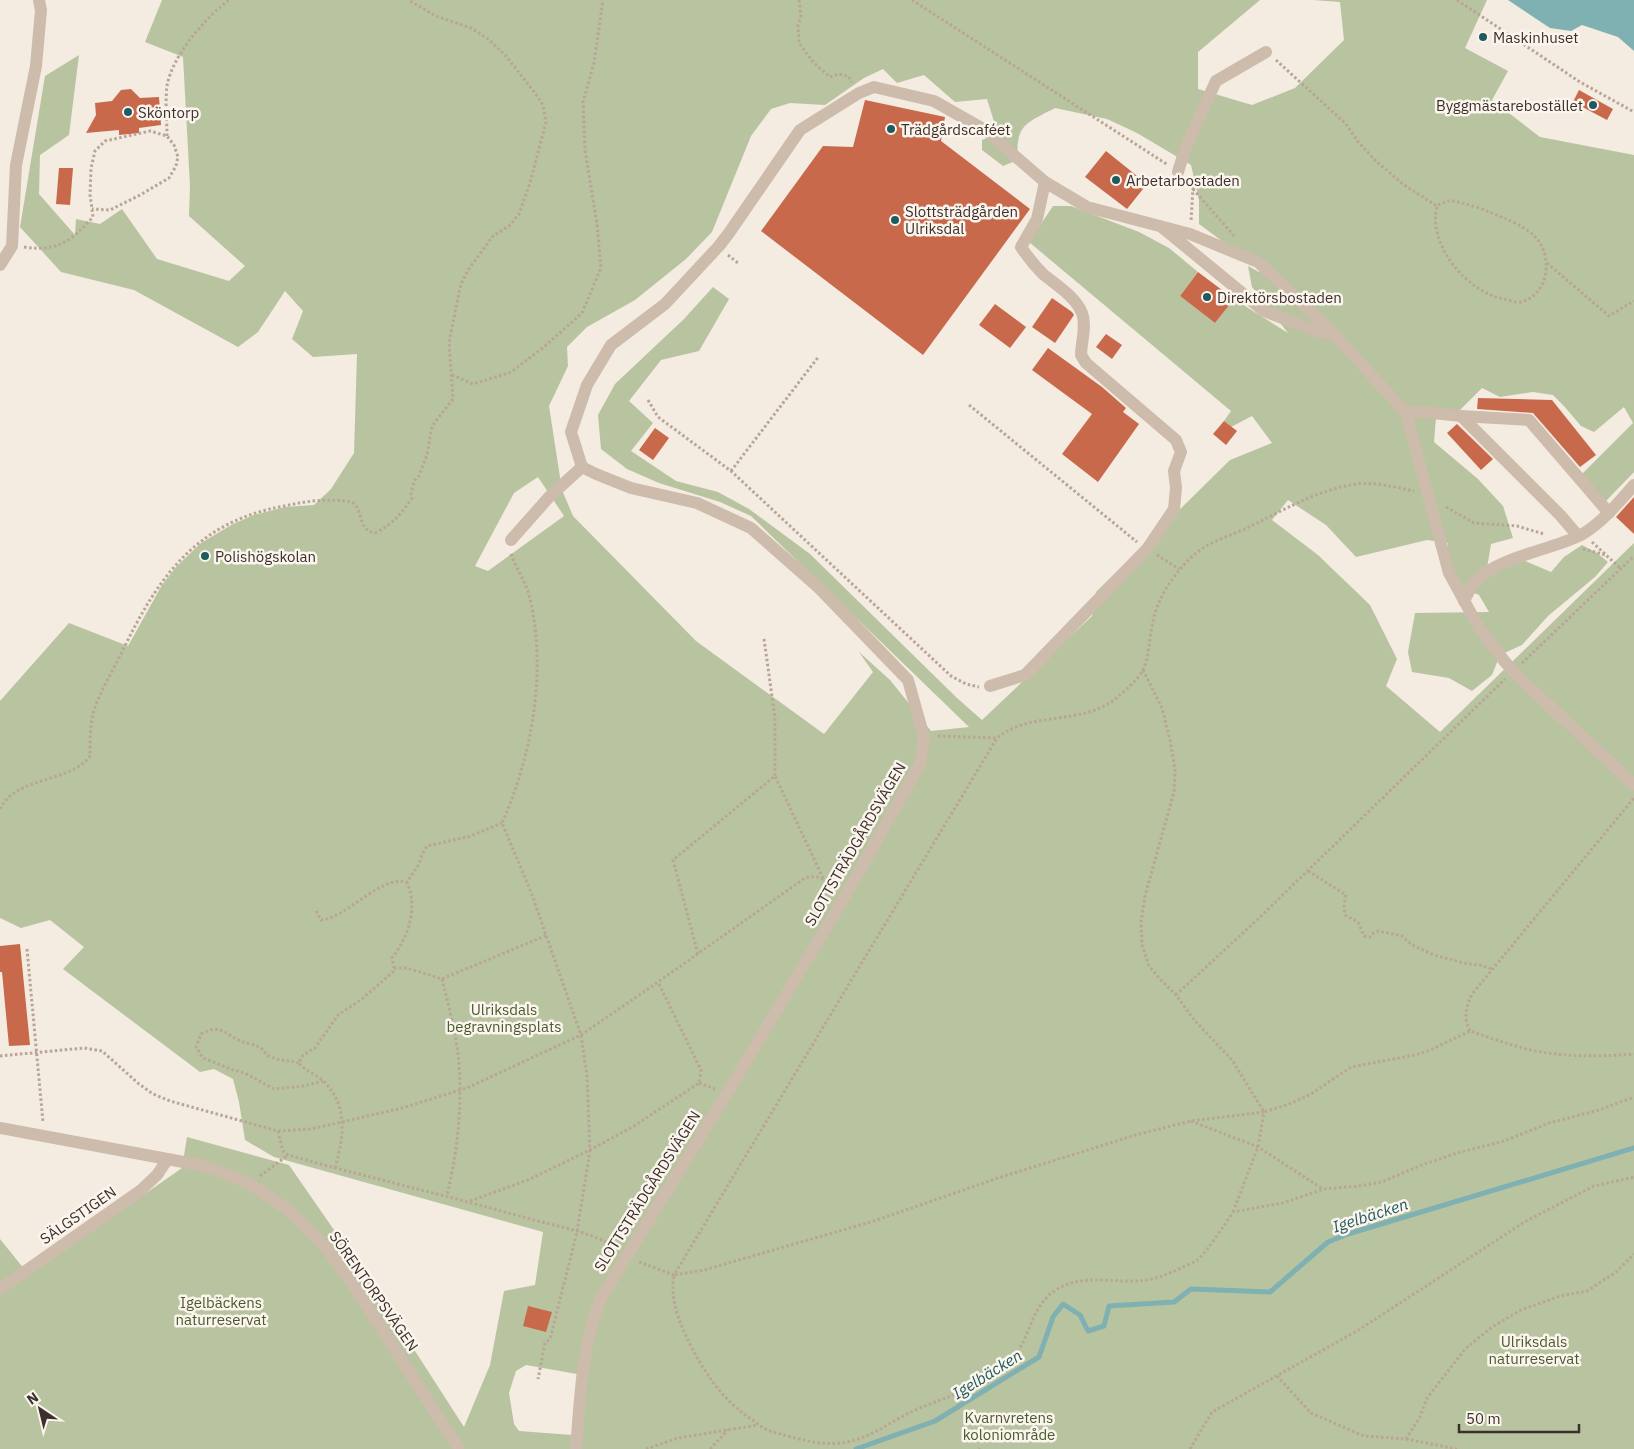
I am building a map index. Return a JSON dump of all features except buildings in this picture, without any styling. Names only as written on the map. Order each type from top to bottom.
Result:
[{"type":"street","points":[[0,265],[12,246],[16,165],[36,66],[41,10],[39,0]]},
{"type":"street","points":[[1178,172],[1185,149],[1216,81],[1266,52]]},
{"type":"street","points":[[511,540],[550,496],[582,467],[571,432],[587,385],[611,346],[665,304],[730,234],[800,130],[859,93],[874,86],[934,101],[985,130],[1045,182],[1087,207],[1190,234],[1258,262],[1332,332],[1406,413],[1449,573],[1479,628],[1514,671],[1634,785]]},
{"type":"street","points":[[990,686],[1025,675],[1146,549],[1174,509],[1176,488],[1174,471],[1181,452],[1176,440],[1086,363],[1081,355],[1084,325],[1082,312],[1067,293],[1043,273],[1027,256],[1021,246],[1037,219],[1045,182]]},
{"type":"street","points":[[1161,226],[1264,311],[1321,333],[1332,332]]},
{"type":"street","points":[[1406,413],[1423,412],[1529,420],[1609,513]]},
{"type":"street","points":[[1460,416],[1580,535]]},
{"type":"street","name":"SLOTTSTRÄDGÅRDSVÄGEN","points":[[576,1449],[582,1382],[594,1316],[601,1298],[726,1095],[847,892],[920,764],[924,737],[908,680],[819,588],[751,528],[696,503],[631,488],[582,467]]},
{"type":"street","points":[[1464,601],[1476,581],[1494,568],[1580,535],[1609,513],[1634,485]]},
{"type":"street","name":"SÖRENTORPSVÄGEN","points":[[0,1128],[205,1166],[250,1184],[290,1211],[326,1248],[354,1286],[459,1449]]},
{"type":"street","name":"SÄLGSTIGEN","points":[[0,1288],[140,1191],[157,1175],[167,1160]]},
{"type":"path","points":[[92,209],[110,210],[169,178],[176,166],[178,157],[174,146],[167,136],[167,86],[171,70],[184,46],[229,0]]},
{"type":"path","points":[[0,809],[8,798],[27,786],[77,769],[85,763],[90,756],[92,718],[134,627],[170,571],[183,556],[200,542],[238,519],[254,512],[316,500],[352,502],[355,504],[359,516],[369,532],[375,533],[394,521],[412,498],[414,481],[419,476],[426,455],[432,426],[453,399],[449,342],[461,284],[475,260],[493,236],[509,226],[519,214],[530,183],[546,122],[543,105],[535,92],[506,56],[488,39],[471,28],[436,16],[408,0]]},
{"type":"path","points":[[452,375],[473,384],[511,372],[544,347],[582,313],[591,294],[601,268],[597,224],[585,150],[582,102],[594,63],[603,0]]},
{"type":"path","points":[[799,0],[801,16],[798,26],[799,43],[813,62],[830,77],[838,74],[848,76],[859,93]]},
{"type":"path","points":[[912,0],[1178,172],[1238,240]]},
{"type":"path","points":[[1457,0],[1580,82],[1634,112]]},
{"type":"path","points":[[1266,52],[1346,124],[1359,143],[1377,162],[1404,185],[1438,206]]},
{"type":"path","points":[[12,246],[34,249],[56,247],[76,236],[93,217],[90,195],[91,168],[95,150],[105,141],[150,132],[167,136]]},
{"type":"path","points":[[1190,234],[1193,188]]},
{"type":"path","points":[[1448,201],[1494,214],[1520,225],[1539,242],[1546,263],[1544,282],[1534,296],[1519,302],[1498,298],[1474,287],[1440,246],[1435,224],[1438,206],[1448,201]]},
{"type":"path","points":[[1546,263],[1609,316],[1634,300]]},
{"type":"path","points":[[731,471],[819,356]]},
{"type":"path","points":[[648,400],[658,417],[731,471],[951,676],[966,684],[978,687],[990,686]]},
{"type":"path","points":[[969,405],[1146,549],[1179,569]]},
{"type":"path","points":[[1142,670],[1162,708],[1170,740],[1174,770],[1174,792],[1145,896],[1141,922],[1142,945],[1149,966],[1176,995],[1195,1021],[1232,1060],[1264,1112],[1258,1147],[1233,1212],[1197,1260],[1157,1279],[1130,1282],[1104,1279],[1087,1280],[1068,1284],[1056,1290],[1044,1298],[1035,1312],[1026,1338],[1010,1362],[996,1374],[908,1414],[875,1433],[853,1441],[822,1444],[769,1431],[740,1412],[718,1391],[694,1352],[682,1328],[674,1302],[672,1286],[674,1275],[997,738],[1020,725],[1090,713],[1104,707],[1119,697],[1142,670],[1153,620],[1159,603],[1179,569],[1202,549],[1301,502],[1345,486],[1378,484],[1418,492],[1474,523],[1517,526],[1606,555]]},
{"type":"path","points":[[1580,535],[1621,569]]},
{"type":"path","points":[[407,882],[419,864],[427,846],[471,836],[502,823],[515,794],[526,756],[532,722],[536,680],[536,630],[530,597],[511,555],[511,540]]},
{"type":"path","points":[[1176,995],[1308,871],[1634,556]]},
{"type":"path","points":[[764,639],[775,718],[775,776],[823,879]]},
{"type":"path","points":[[924,737],[997,738]]},
{"type":"path","points":[[698,954],[673,860],[775,776]]},
{"type":"path","points":[[1470,1031],[1465,1021],[1466,1007],[1472,994],[1634,798]]},
{"type":"path","points":[[502,823],[547,934],[581,1035],[587,1076],[590,1150],[577,1232],[550,1339],[545,1343],[538,1378]]},
{"type":"path","points":[[1308,871],[1346,895],[1345,915],[1358,922],[1364,936],[1370,937],[1378,931],[1402,936],[1412,945],[1434,955],[1492,969]]},
{"type":"path","points":[[0,1056],[84,1048],[102,1051],[152,1094],[170,1101],[278,1131],[311,1129],[402,1108],[459,1091],[581,1035],[805,878],[813,876],[823,879],[847,892]]},
{"type":"path","points":[[316,911],[321,920],[330,920],[364,897],[391,883],[407,882]]},
{"type":"path","points":[[299,1063],[303,1055],[315,1048],[338,1015],[362,999],[393,972],[392,958],[403,943],[409,927],[412,895],[407,882]]},
{"type":"path","points":[[394,968],[407,968],[442,979],[547,934]]},
{"type":"path","points":[[28,949],[45,1136]]},
{"type":"path","points":[[442,979],[458,1053],[459,1091],[454,1168],[447,1196]]},
{"type":"path","points":[[469,1202],[528,1180],[590,1150],[634,1126],[699,1083],[701,1070],[658,982]]},
{"type":"path","points":[[324,1082],[274,1089],[245,1073],[203,1058],[196,1046],[201,1034],[210,1029],[224,1030],[241,1042],[260,1047],[267,1056],[280,1061],[299,1063],[302,1068],[321,1078],[337,1097],[342,1122],[342,1139],[335,1168]]},
{"type":"path","points":[[278,1131],[283,1151],[288,1155],[577,1232],[608,1243],[636,1261],[674,1275],[704,1270],[874,1221],[1001,1177],[1139,1134],[1191,1121],[1264,1112],[1287,1105],[1311,1094],[1351,1067],[1415,1055],[1428,1051],[1470,1031],[1543,1052],[1581,1057],[1634,1054]]},
{"type":"path","points":[[1233,1212],[1283,1203],[1324,1189],[1382,1182],[1456,1153],[1504,1141],[1548,1123],[1599,1110],[1634,1096]]},
{"type":"path","points":[[1191,1121],[1258,1147],[1324,1189]]},
{"type":"path","points":[[250,1184],[288,1155]]},
{"type":"path","points":[[1190,1449],[1212,1412],[1357,1331],[1526,1220],[1594,1186],[1634,1177]]},
{"type":"path","points":[[1406,1439],[1420,1417],[1426,1398],[1465,1349],[1492,1327],[1521,1310],[1560,1296],[1587,1290],[1616,1272],[1634,1254]]},
{"type":"path","points":[[1277,1376],[1311,1413],[1364,1436],[1406,1439],[1457,1449]]},
{"type":"path","points":[[646,1449],[678,1438],[759,1425]]},
{"type":"path","points":[[710,1449],[729,1430]]},
{"type":"green space","points":[[162,0],[1260,0],[1198,52],[1198,89],[1252,105],[1295,88],[1344,40],[1340,2],[1313,0],[1487,0],[1465,48],[1508,71],[1492,100],[1540,137],[1634,155],[1634,472],[1606,501],[1582,474],[1633,423],[1624,407],[1594,432],[1581,426],[1553,395],[1533,392],[1500,397],[1482,388],[1459,411],[1436,418],[1434,442],[1478,479],[1503,506],[1513,538],[1491,544],[1487,568],[1516,557],[1551,572],[1564,557],[1582,545],[1597,553],[1608,562],[1595,577],[1548,616],[1522,645],[1500,655],[1492,675],[1472,691],[1449,678],[1412,672],[1408,652],[1415,613],[1489,612],[1479,595],[1448,582],[1448,543],[1427,540],[1356,557],[1326,525],[1288,500],[1272,520],[1318,555],[1370,605],[1397,659],[1386,686],[1440,732],[1634,543],[1634,1449],[0,1449],[0,1239],[29,1275],[182,1168],[187,1137],[289,1165],[377,1292],[464,1427],[490,1365],[504,1291],[535,1285],[543,1232],[274,1157],[245,1140],[233,1079],[214,1069],[200,1072],[63,969],[84,947],[50,920],[21,928],[0,918],[0,701],[69,623],[128,646],[162,585],[176,567],[201,543],[233,524],[254,515],[285,507],[314,505],[331,489],[354,453],[357,354],[313,357],[292,339],[303,311],[285,291],[258,332],[238,347],[134,290],[61,272],[20,227],[45,76],[79,55],[69,135],[40,155],[39,194],[75,235],[76,219],[100,224],[122,209],[157,259],[229,281],[245,266],[189,216],[190,186],[183,57],[145,42]],"holes":[[[883,69],[897,83],[924,75],[955,102],[987,99],[996,128],[996,135],[982,140],[982,150],[1003,166],[1018,160],[1018,139],[1024,126],[1055,108],[1107,119],[1137,133],[1191,165],[1199,200],[1199,224],[1222,241],[1262,260],[1259,272],[1248,266],[1252,287],[1288,333],[1234,299],[1215,323],[1180,296],[1198,272],[1169,248],[1139,232],[1071,206],[1053,206],[1029,242],[1231,411],[1224,421],[1231,427],[1252,416],[1272,443],[1230,460],[1096,592],[1092,616],[982,720],[957,698],[810,554],[749,509],[718,492],[676,481],[631,451],[653,423],[629,401],[661,360],[699,351],[729,299],[713,287],[684,319],[615,384],[598,415],[601,449],[627,469],[659,483],[720,502],[751,516],[969,727],[931,731],[890,680],[859,652],[873,672],[824,734],[696,641],[573,516],[562,490],[549,406],[568,366],[567,347],[587,327],[635,300],[686,259],[712,232],[751,136],[771,109],[790,103],[825,105],[864,78]],[[538,477],[564,516],[488,571],[475,566],[514,493]],[[526,1365],[577,1374],[572,1435],[519,1431],[514,1424],[509,1393],[516,1371]]]},
{"type":"water","points":[[1508,0],[1634,0],[1634,51],[1618,37],[1582,25],[1571,31],[1550,28]]},
{"type":"waterway","name":"Igelbäcken","points":[[856,1449],[935,1421],[1039,1357],[1053,1317],[1063,1304],[1080,1315],[1088,1331],[1104,1326],[1109,1306],[1174,1302],[1191,1289],[1270,1292],[1328,1242],[1348,1234],[1634,1148]]},
{"type":"place","name":"Maskinhuset","points":[[1483,37]]},
{"type":"place","name":"Byggmästarebostället","points":[[1593,105]]},
{"type":"place","name":"Sköntorp","points":[[128,112]]},
{"type":"place","name":"Trädgårdscaféet","points":[[891,129]]},
{"type":"place","name":"Arbetarbostaden","points":[[1116,180]]},
{"type":"place","name":"Slottsträdgården Ulriksdal","points":[[895,220]]},
{"type":"place","name":"Direktörsbostaden","points":[[1207,297]]},
{"type":"place","name":"Polishögskolan","points":[[205,556]]},
{"type":"park label","name":"Ulriksdals begravningsplats","points":[[504,1018]]},
{"type":"park label","name":"Igelbäckens naturreservat","points":[[221,1310]]},
{"type":"park label","name":"Ulriksdals naturreservat","points":[[1534,1350]]},
{"type":"park label","name":"Kvarnvretens koloniområde","points":[[1009,1426]]}]
